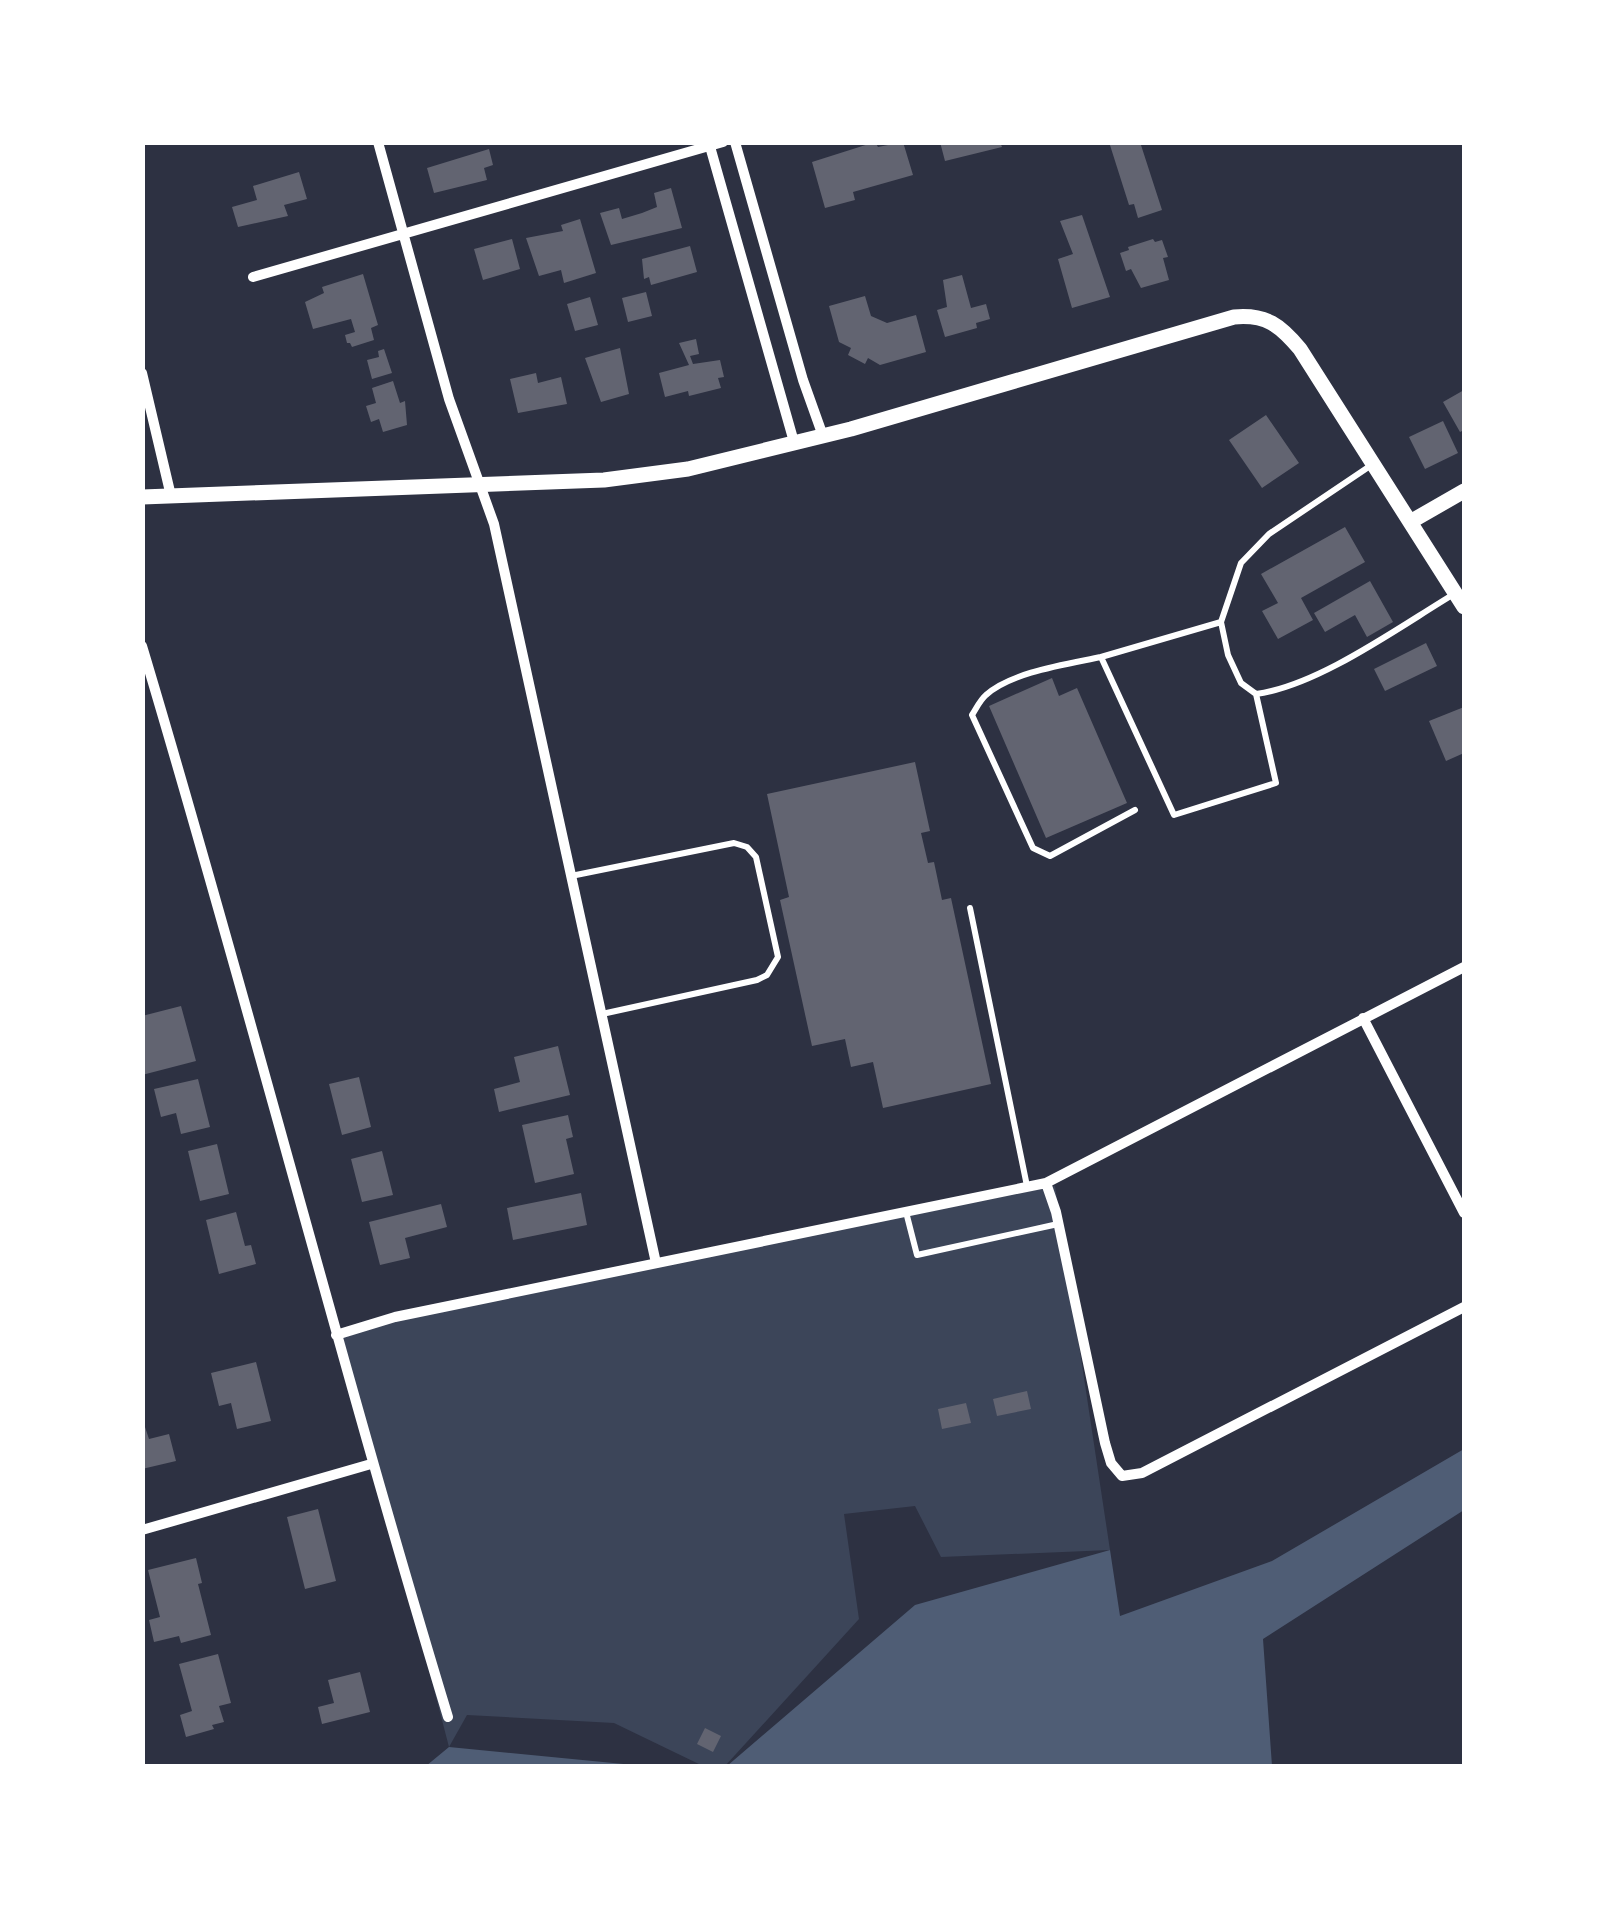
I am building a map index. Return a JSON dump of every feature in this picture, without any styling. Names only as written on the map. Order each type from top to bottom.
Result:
[{"type":"street","points":[[378,142],[448,399],[494,524],[656,1263]]},
{"type":"street","points":[[253,277],[723,142]]},
{"type":"street","points":[[735,142],[822,436]]},
{"type":"street","points":[[710,144],[794,442]]},
{"type":"street","points":[[142,497],[637,476],[822,436],[1234,317],[1264,318],[1283,329],[1300,349],[1460,600]]},
{"type":"street","points":[[142,373],[171,496]]},
{"type":"street","points":[[1410,522],[1464,491]]},
{"type":"street","points":[[142,646],[204,850],[371,1464],[448,1718]]},
{"type":"street","points":[[336,1335],[395,1317],[1046,1183],[1464,967]]},
{"type":"street","points":[[1362,1018],[1464,1213]]},
{"type":"street","points":[[1046,1183],[1105,1443],[1111,1463],[1122,1476],[1142,1472],[1464,1308]]},
{"type":"street","points":[[142,1530],[371,1464]]},
{"type":"lane","points":[[1102,657],[1174,816],[1276,782],[1256,694],[1241,683],[1220,622],[1240,563],[1269,534],[1373,464]]},
{"type":"lane","points":[[1256,694],[1281,690],[1460,600]]},
{"type":"lane","points":[[1135,810],[1050,856],[1039,852],[972,715],[984,696],[1008,682],[1220,622]]},
{"type":"lane","points":[[570,876],[734,843],[747,848],[756,858],[778,957],[768,975],[601,1015]]},
{"type":"lane","points":[[970,908],[1027,1187]]},
{"type":"lane","points":[[906,1212],[917,1255],[1058,1224]]},
{"type":"shaded area","points":[[1055,1186],[1110,1550],[941,1557],[915,1506],[844,1514],[859,1619],[725,1766],[703,1766],[614,1723],[467,1715],[449,1747],[341,1331]]},
{"type":"shaded area","points":[[1464,1449],[1464,1510],[1263,1639],[1272,1766],[727,1766],[915,1605],[1110,1550],[1120,1616],[1272,1561]]},
{"type":"shaded area","points":[[449,1747],[644,1766],[426,1766]]},
{"type":"building","points":[[875,142],[878,147],[903,142],[913,175],[853,192],[855,200],[825,208],[812,162]]},
{"type":"building","points":[[940,142],[1000,142],[1002,147],[945,161]]},
{"type":"building","points":[[1109,142],[1140,142],[1162,210],[1138,218],[1134,204],[1129,205]]},
{"type":"building","points":[[489,149],[493,165],[484,168],[487,180],[434,193],[427,168]]},
{"type":"building","points":[[299,172],[307,199],[284,205],[288,216],[238,227],[232,207],[257,200],[253,186]]},
{"type":"building","points":[[671,188],[682,228],[611,245],[600,213],[619,208],[622,219],[642,213],[657,207],[654,193]]},
{"type":"building","points":[[1082,215],[1110,297],[1072,308],[1058,259],[1073,254],[1060,221]]},
{"type":"building","points":[[580,219],[596,273],[564,283],[561,270],[539,276],[526,238],[563,231],[561,225]]},
{"type":"building","points":[[512,239],[520,269],[483,280],[474,249]]},
{"type":"building","points":[[1153,239],[1162,240],[1169,280],[1141,288],[1131,269],[1126,271],[1120,253]]},
{"type":"building","points":[[690,246],[697,272],[651,285],[649,277],[644,279],[642,259]]},
{"type":"building","points":[[363,274],[378,325],[371,328],[374,340],[352,347],[347,343],[345,335],[355,332],[351,319],[313,329],[305,302],[324,293],[322,287]]},
{"type":"building","points":[[962,275],[971,308],[986,304],[990,319],[976,323],[977,328],[945,337],[937,310],[947,307],[943,280]]},
{"type":"building","points":[[646,292],[652,316],[628,322],[622,298]]},
{"type":"building","points":[[865,296],[871,316],[887,323],[916,315],[926,352],[880,365],[868,358],[865,364],[848,355],[851,348],[839,342],[829,306]]},
{"type":"building","points":[[590,297],[598,325],[575,331],[567,304]]},
{"type":"building","points":[[696,339],[699,354],[690,356],[693,364],[720,360],[724,377],[718,378],[721,388],[665,397],[659,373],[689,365],[679,343]]},
{"type":"building","points":[[620,348],[629,394],[601,402],[585,358]]},
{"type":"building","points":[[384,349],[392,373],[372,379],[367,360],[379,357],[378,351]]},
{"type":"building","points":[[536,373],[538,383],[561,377],[567,404],[518,413],[510,379]]},
{"type":"building","points":[[393,381],[400,403],[405,401],[407,425],[383,432],[379,419],[371,422],[366,406],[376,403],[372,388]]},
{"type":"building","points":[[1464,390],[1464,430],[1460,432],[1443,402]]},
{"type":"building","points":[[1266,415],[1299,463],[1262,488],[1229,440]]},
{"type":"building","points":[[1443,421],[1458,453],[1425,469],[1409,437]]},
{"type":"building","points":[[1345,527],[1365,562],[1301,598],[1313,620],[1278,639],[1262,611],[1278,603],[1261,574]]},
{"type":"building","points":[[1370,581],[1393,622],[1367,637],[1355,615],[1325,632],[1314,613]]},
{"type":"building","points":[[1426,643],[1437,666],[1385,691],[1374,669]]},
{"type":"building","points":[[1052,678],[1059,696],[1077,688],[1127,803],[1046,838],[989,706]]},
{"type":"building","points":[[1464,707],[1464,753],[1446,761],[1429,721]]},
{"type":"building","points":[[915,762],[930,831],[921,833],[928,863],[934,862],[942,900],[951,898],[991,1084],[883,1108],[873,1062],[851,1067],[845,1039],[812,1046],[780,900],[789,897],[767,794]]},
{"type":"building","points":[[181,1006],[196,1061],[142,1075],[142,1016]]},
{"type":"building","points":[[558,1046],[570,1095],[499,1112],[494,1089],[520,1082],[514,1057]]},
{"type":"building","points":[[359,1077],[371,1127],[342,1135],[329,1084]]},
{"type":"building","points":[[198,1079],[210,1127],[181,1134],[176,1113],[161,1117],[154,1089]]},
{"type":"building","points":[[568,1115],[573,1137],[566,1139],[574,1174],[535,1183],[522,1125]]},
{"type":"building","points":[[217,1144],[229,1194],[200,1201],[188,1151]]},
{"type":"building","points":[[382,1151],[393,1195],[362,1202],[351,1159]]},
{"type":"building","points":[[581,1193],[587,1225],[513,1240],[507,1208]]},
{"type":"building","points":[[441,1204],[447,1227],[405,1238],[410,1258],[380,1265],[369,1222]]},
{"type":"building","points":[[236,1212],[245,1246],[251,1245],[256,1264],[219,1274],[206,1220]]},
{"type":"building","points":[[256,1362],[271,1421],[237,1429],[231,1403],[219,1406],[211,1373]]},
{"type":"building","points":[[1027,1391],[1031,1409],[997,1416],[993,1399]]},
{"type":"building","points":[[966,1403],[971,1423],[942,1429],[938,1409]]},
{"type":"building","points":[[142,1418],[149,1439],[169,1434],[176,1461],[142,1469]]},
{"type":"building","points":[[318,1509],[336,1581],[305,1589],[287,1517]]},
{"type":"building","points":[[196,1558],[202,1583],[198,1584],[211,1635],[181,1643],[179,1636],[154,1642],[149,1620],[160,1617],[148,1570]]},
{"type":"building","points":[[218,1654],[231,1703],[219,1706],[224,1722],[186,1737],[180,1715],[192,1711],[179,1664]]},
{"type":"building","points":[[360,1672],[370,1712],[322,1724],[318,1707],[334,1703],[328,1680]]},
{"type":"building","points":[[705,1728],[721,1736],[713,1752],[697,1744]]}]
